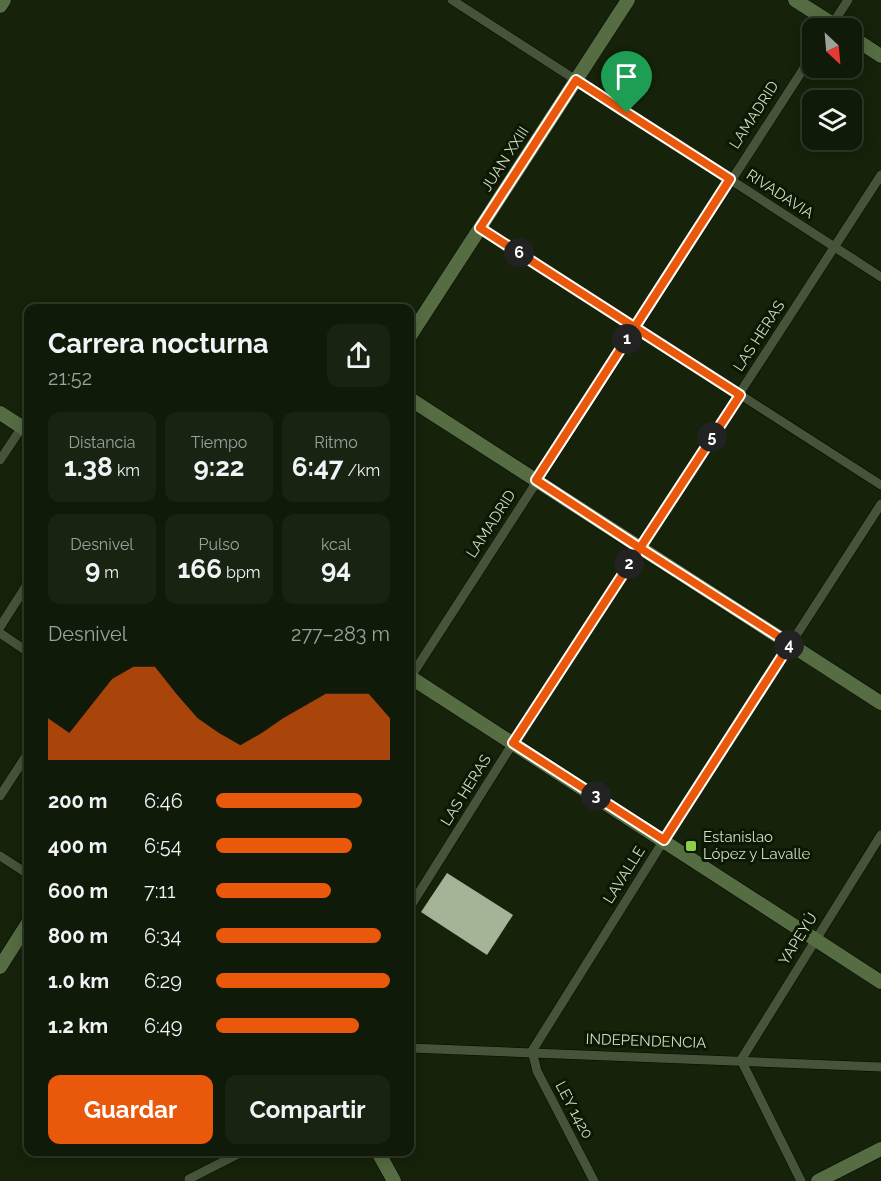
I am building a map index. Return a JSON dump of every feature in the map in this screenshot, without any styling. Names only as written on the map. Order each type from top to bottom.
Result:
[{"type":"main road","points":[[0,6],[4,0]]},
{"type":"main road","name":"JUAN XXIII","points":[[414,330],[628,0]]},
{"type":"main road","points":[[795,0],[821,18]]},
{"type":"main road","points":[[862,44],[881,56]]},
{"type":"main road","points":[[414,402],[881,703]]},
{"type":"main road","points":[[0,413],[24,428]]},
{"type":"main road","points":[[414,680],[881,982]]},
{"type":"main road","points":[[0,967],[24,929]]},
{"type":"main road","points":[[818,1181],[881,1149]]},
{"type":"main road","points":[[380,1156],[394,1181]]},
{"type":"street","name":"RIVADAVIA","points":[[452,0],[881,277]]},
{"type":"street","points":[[839,18],[848,0]]},
{"type":"street","name":"LAMADRID","points":[[414,671],[802,71]]},
{"type":"street","name":"LAS HERAS","points":[[414,901],[513,743],[881,175]]},
{"type":"street","points":[[480,228],[881,485]]},
{"type":"street","points":[[0,460],[24,430]]},
{"type":"street","name":"LAVALLE","points":[[532,1051],[664,840],[881,504]]},
{"type":"street","points":[[0,627],[24,589]]},
{"type":"street","points":[[0,633],[24,649]]},
{"type":"street","points":[[0,796],[24,759]]},
{"type":"street","name":"YAPEYÚ","points":[[741,1060],[881,834]]},
{"type":"street","points":[[0,856],[24,871]]},
{"type":"street","name":"INDEPENDENCIA","points":[[414,1048],[532,1051],[881,1067]]},
{"type":"street","name":"LEY 1420","points":[[532,1051],[537,1071],[594,1181]]},
{"type":"street","points":[[741,1060],[801,1181]]},
{"type":"street","points":[[189,1179],[234,1156]]},
{"type":"building","points":[[447,873],[513,915],[487,955],[421,912]]},
{"type":"place","name":"Estanislao López y Lavalle","points":[[691,846]]},
{"type":"route","points":[[627,113],[576,80],[480,228],[635,327],[740,395],[640,548],[790,644],[664,840],[513,743],[640,548],[536,480],[635,327],[730,179],[627,113]]}]
